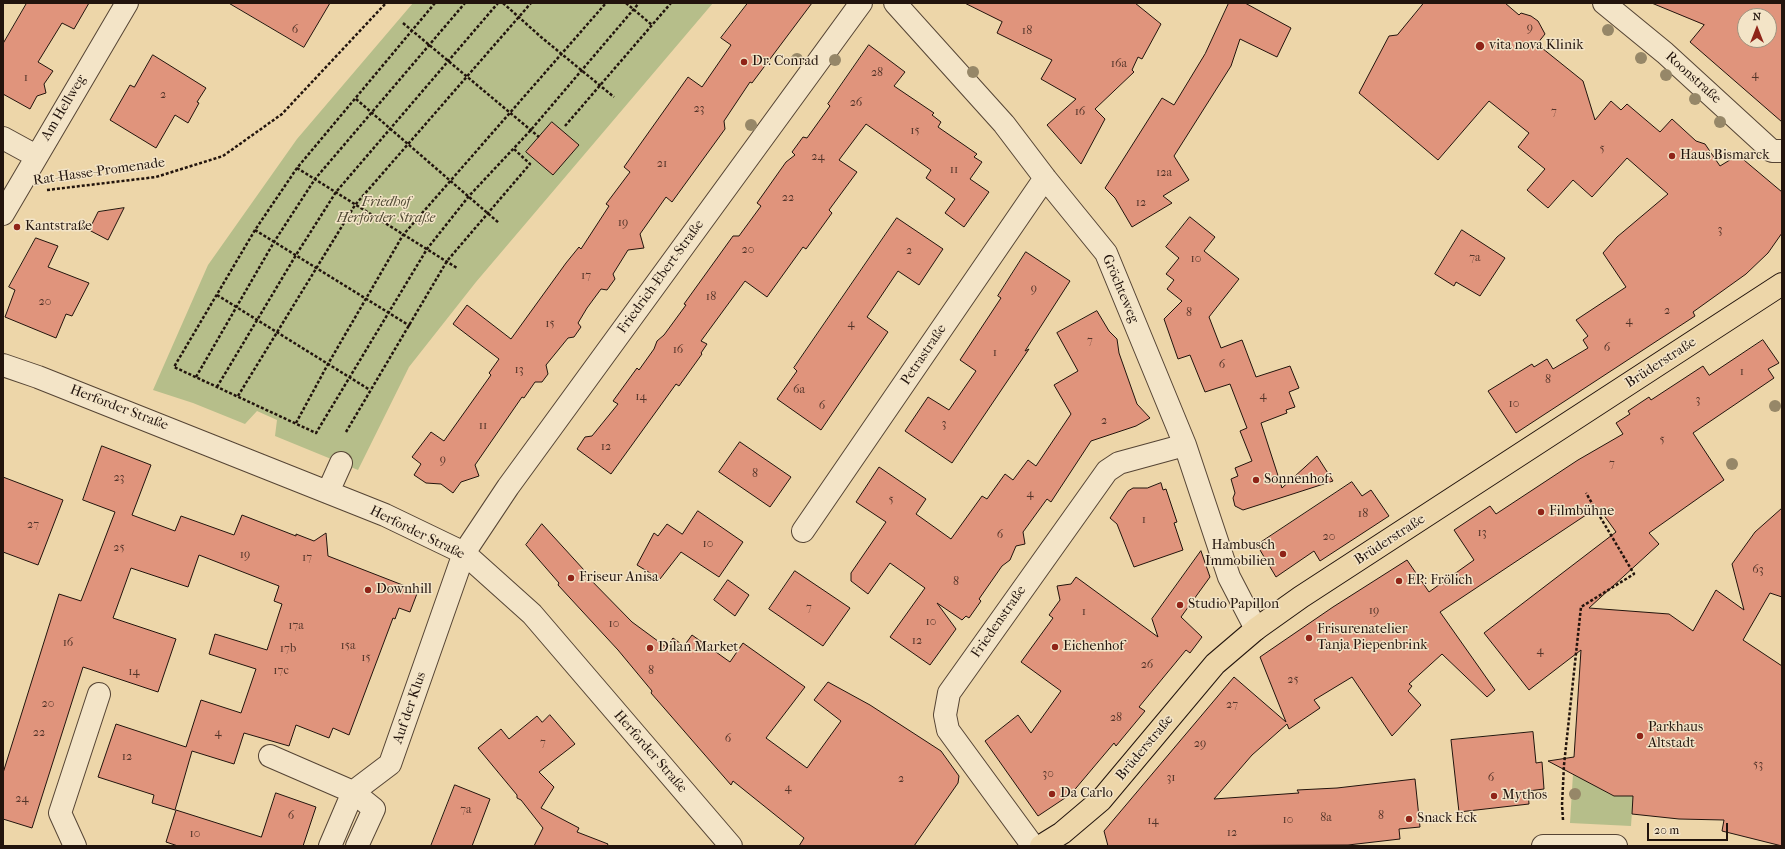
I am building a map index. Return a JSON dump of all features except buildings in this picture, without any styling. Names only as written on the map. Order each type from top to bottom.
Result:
[{"type":"main road","name":"Brüderstraße","points":[[1041,846],[1062,833],[1101,800],[1215,664],[1256,629],[1301,597],[1782,284]]},
{"type":"street","name":"Am Hellweg","points":[[3,214],[127,3]]},
{"type":"street","name":"Friedrich-Ebert-Straße","points":[[464,553],[508,487],[861,3]]},
{"type":"street","name":"Gröchteweg","points":[[895,3],[1004,124],[1045,178],[1106,253],[1185,445],[1229,577],[1256,629]]},
{"type":"street","name":"Roonstraße","points":[[1604,3],[1666,53],[1779,155]]},
{"type":"street","points":[[3,138],[36,156]]},
{"type":"street","name":"Petrastraße","points":[[803,531],[1045,178]]},
{"type":"street","name":"Herforder Straße","points":[[3,365],[46,380],[385,515],[464,553],[532,614],[731,846]]},
{"type":"street","name":"Friedenstraße","points":[[1033,846],[948,730],[945,715],[949,693],[1107,472],[1119,463],[1185,445]]},
{"type":"street","points":[[328,492],[341,463]]},
{"type":"street","name":"Auf der Klus","points":[[330,846],[357,790],[390,764],[464,553]]},
{"type":"street","points":[[75,846],[60,813],[98,694]]},
{"type":"street","points":[[270,756],[357,790],[374,809],[357,846]]},
{"type":"street","points":[[1543,846],[1616,846]]},
{"type":"path","name":"Rat-Hasse-Promenade","points":[[14,194],[156,177],[223,156],[282,114],[386,3]]},
{"type":"path","points":[[435,3],[297,168],[255,230],[174,367],[316,433],[348,377],[427,249],[469,196],[530,131],[639,3]]},
{"type":"path","points":[[196,377],[274,242],[315,179],[465,3]]},
{"type":"path","points":[[217,387],[256,319],[336,192],[498,3]]},
{"type":"path","points":[[503,3],[541,38],[614,97]]},
{"type":"path","points":[[238,396],[278,333],[355,205],[409,145],[531,3]]},
{"type":"path","points":[[296,424],[328,364],[403,235],[606,3]]},
{"type":"path","points":[[626,3],[652,25]]},
{"type":"path","points":[[565,126],[671,3]]},
{"type":"path","points":[[403,23],[539,137]]},
{"type":"path","points":[[356,98],[499,223]]},
{"type":"path","points":[[346,432],[447,261],[530,164],[514,149]]},
{"type":"path","points":[[297,168],[457,268]]},
{"type":"path","points":[[255,230],[410,326]]},
{"type":"path","points":[[217,295],[370,390]]},
{"type":"path","points":[[1564,823],[1562,805],[1564,766],[1581,608],[1634,574],[1586,493]]},
{"type":"green space","name":"Friedhof Herforder Straße","points":[[413,3],[713,3],[476,282],[409,367],[358,470],[275,436],[277,420],[257,411],[245,424],[193,403],[153,390],[208,265],[297,139]]},
{"type":"green space","points":[[1573,774],[1614,796],[1633,796],[1631,826],[1570,823]]},
{"type":"place","name":"vita nova Klinik","points":[[1480,46]]},
{"type":"place","name":"Dr. Conrad","points":[[744,62]]},
{"type":"place","name":"Haus Bismarck","points":[[1672,156]]},
{"type":"place","name":"Kantstraße","points":[[17,227]]},
{"type":"place","name":"Sonnenhof","points":[[1256,480]]},
{"type":"place","name":"Filmbühne","points":[[1541,512]]},
{"type":"place","name":"Hambusch Immobilien","points":[[1283,554]]},
{"type":"place","name":"Friseur Anisa","points":[[571,578]]},
{"type":"place","name":"EP: Frölich","points":[[1399,581]]},
{"type":"place","name":"Downhill","points":[[368,590]]},
{"type":"place","name":"Studio Papillon","points":[[1180,605]]},
{"type":"place","name":"Frisurenatelier Tanja Piepenbrink","points":[[1309,638]]},
{"type":"place","name":"Eichenhof","points":[[1055,647]]},
{"type":"place","name":"Dilan Market","points":[[650,648]]},
{"type":"place","name":"Parkhaus Altstadt","points":[[1640,736]]},
{"type":"place","name":"Da Carlo","points":[[1052,794]]},
{"type":"place","name":"Mythos","points":[[1494,796]]},
{"type":"place","name":"Snack Eck","points":[[1409,819]]}]
